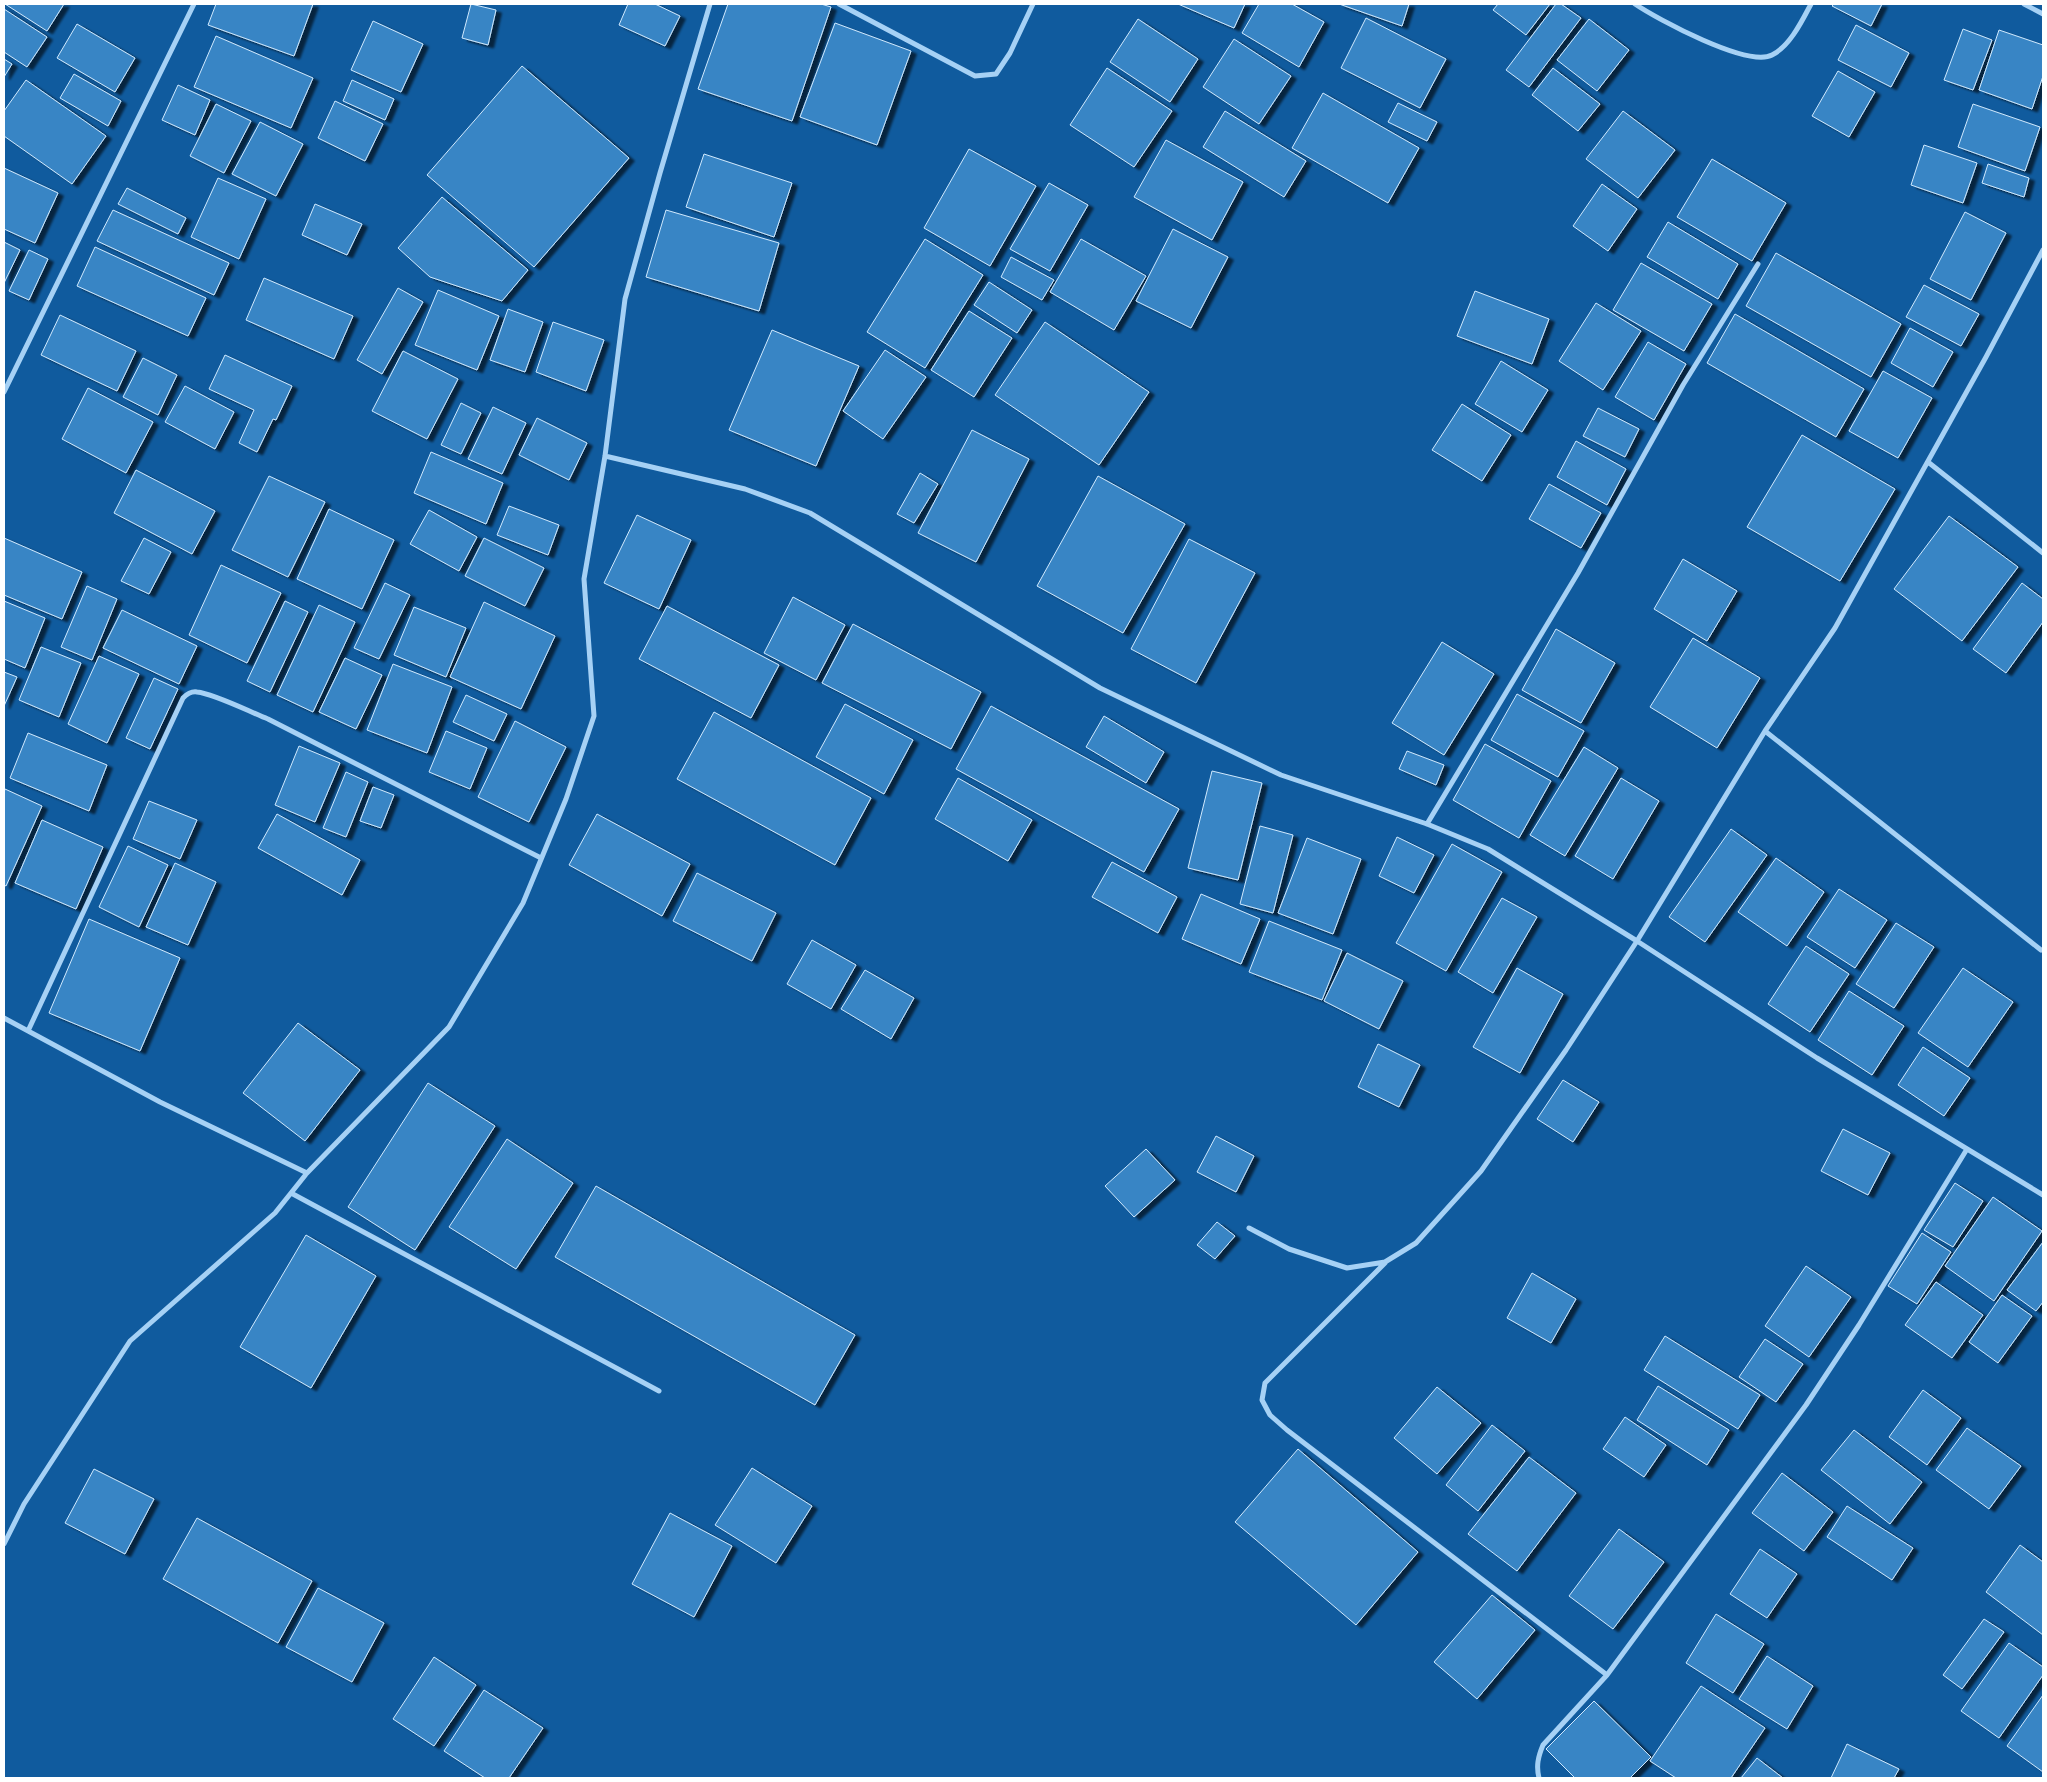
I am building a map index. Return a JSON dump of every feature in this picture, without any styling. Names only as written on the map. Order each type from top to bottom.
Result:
[{"type":"street","points":[[4,392],[194,4]]},
{"type":"street","points":[[4,1544],[24,1504],[130,1341],[274,1213],[307,1174],[449,1027],[523,903],[566,798],[594,716],[584,579],[605,456],[626,298],[660,173],[710,4]]},
{"type":"street","points":[[839,4],[975,76],[996,74],[1010,53],[1033,4]]},
{"type":"street","points":[[1635,4],[1672,26],[1719,47],[1752,57],[1771,56],[1782,47],[1801,22],[1811,4]]},
{"type":"street","points":[[2024,4],[2043,14]]},
{"type":"street","points":[[1606,1675],[1270,1415],[1262,1400],[1265,1383],[1385,1262],[1416,1244],[1481,1171],[1566,1050],[1637,941],[1766,731],[1835,628],[2043,250]]},
{"type":"street","points":[[1427,824],[1578,573],[1683,385],[1758,264]]},
{"type":"street","points":[[605,456],[745,489],[810,513],[1100,688],[1280,775],[1427,824],[1488,849],[1637,941],[1817,1058],[2043,1195]]},
{"type":"street","points":[[1928,462],[2043,553]]},
{"type":"street","points":[[28,1031],[183,698],[188,693],[196,692],[223,700],[268,719],[541,858]]},
{"type":"street","points":[[1766,731],[2040,950]]},
{"type":"street","points":[[4,1018],[160,1102],[307,1174]]},
{"type":"street","points":[[1539,1778],[1537,1768],[1539,1754],[1543,1745],[1606,1675],[1806,1405],[1859,1326],[1967,1149]]},
{"type":"street","points":[[291,1192],[659,1391]]},
{"type":"street","points":[[1249,1228],[1289,1250],[1347,1268],[1385,1262]]},
{"type":"building","points":[[5,4],[64,4],[47,31]]},
{"type":"building","points":[[216,4],[313,4],[294,56],[208,25]]},
{"type":"building","points":[[471,4],[496,10],[488,45],[462,38]]},
{"type":"building","points":[[628,4],[655,4],[680,16],[665,46],[619,25]]},
{"type":"building","points":[[728,4],[821,4],[831,7],[792,121],[698,89]]},
{"type":"building","points":[[1178,4],[1245,4],[1234,28]]},
{"type":"building","points":[[1259,4],[1292,4],[1324,22],[1299,67],[1242,33]]},
{"type":"building","points":[[1339,4],[1409,4],[1402,26]]},
{"type":"building","points":[[1498,4],[1550,4],[1526,35],[1493,10]]},
{"type":"building","points":[[1556,4],[1561,4],[1581,18],[1529,87],[1506,70]]},
{"type":"building","points":[[1834,4],[1882,4],[1871,26],[1832,6]]},
{"type":"building","points":[[4,9],[47,37],[27,67],[4,52]]},
{"type":"building","points":[[1366,18],[1446,59],[1420,108],[1341,68]]},
{"type":"building","points":[[1138,19],[1198,59],[1170,102],[1110,62]]},
{"type":"building","points":[[1589,19],[1629,50],[1597,91],[1557,60]]},
{"type":"building","points":[[373,21],[423,44],[401,92],[351,70]]},
{"type":"building","points":[[835,23],[911,51],[877,145],[800,117]]},
{"type":"building","points":[[77,24],[135,58],[115,92],[57,58]]},
{"type":"building","points":[[1856,25],[1909,53],[1891,87],[1838,60]]},
{"type":"building","points":[[1963,29],[1992,40],[1973,90],[1944,80]]},
{"type":"building","points":[[1999,30],[2043,45],[2043,76],[2032,109],[1979,90]]},
{"type":"building","points":[[216,36],[313,78],[291,128],[194,87]]},
{"type":"building","points":[[1234,39],[1291,76],[1259,124],[1203,87]]},
{"type":"building","points":[[4,59],[12,64],[4,77]]},
{"type":"building","points":[[522,66],[629,158],[534,267],[427,175]]},
{"type":"building","points":[[1107,68],[1172,111],[1134,167],[1070,125]]},
{"type":"building","points":[[1553,68],[1600,104],[1578,131],[1532,95]]},
{"type":"building","points":[[1838,71],[1875,92],[1849,137],[1812,116]]},
{"type":"building","points":[[74,74],[121,101],[108,126],[60,98]]},
{"type":"building","points":[[26,80],[106,136],[72,184],[4,136],[4,111]]},
{"type":"building","points":[[352,80],[394,99],[385,120],[343,101]]},
{"type":"building","points":[[178,85],[210,100],[195,135],[162,120]]},
{"type":"building","points":[[1323,93],[1419,148],[1388,203],[1292,148]]},
{"type":"building","points":[[335,101],[383,124],[365,161],[318,138]]},
{"type":"building","points":[[1398,103],[1437,122],[1427,141],[1388,122]]},
{"type":"building","points":[[216,104],[251,121],[224,173],[190,156]]},
{"type":"building","points":[[1973,104],[2040,127],[2025,171],[1958,147]]},
{"type":"building","points":[[1225,111],[1306,161],[1284,197],[1203,147]]},
{"type":"building","points":[[1623,111],[1675,150],[1638,198],[1586,159]]},
{"type":"building","points":[[260,122],[303,144],[276,196],[232,174]]},
{"type":"building","points":[[1166,140],[1243,182],[1212,240],[1134,197]]},
{"type":"building","points":[[1924,145],[1977,163],[1963,203],[1911,185]]},
{"type":"building","points":[[969,149],[1036,186],[990,266],[924,228]]},
{"type":"building","points":[[704,154],[792,183],[774,237],[686,207]]},
{"type":"building","points":[[1712,159],[1786,203],[1752,261],[1677,217]]},
{"type":"building","points":[[1988,164],[2029,178],[2024,197],[1982,183]]},
{"type":"building","points":[[4,168],[58,193],[35,243],[4,229]]},
{"type":"building","points":[[218,178],[266,199],[239,259],[191,237]]},
{"type":"building","points":[[1049,183],[1088,205],[1050,271],[1010,249]]},
{"type":"building","points":[[1602,184],[1637,209],[1608,251],[1573,226]]},
{"type":"building","points":[[127,188],[186,218],[178,234],[118,204]]},
{"type":"building","points":[[442,197],[528,270],[502,301],[430,277],[398,248]]},
{"type":"building","points":[[315,204],[362,224],[347,255],[302,235]]},
{"type":"building","points":[[113,210],[229,263],[214,295],[97,241]]},
{"type":"building","points":[[666,210],[779,243],[759,311],[646,277]]},
{"type":"building","points":[[1965,212],[2006,233],[1971,300],[1930,279]]},
{"type":"building","points":[[1668,222],[1738,264],[1718,299],[1647,257]]},
{"type":"building","points":[[1173,229],[1228,257],[1191,328],[1136,301]]},
{"type":"building","points":[[925,239],[983,275],[925,368],[867,332]]},
{"type":"building","points":[[1081,239],[1146,276],[1114,330],[1050,292]]},
{"type":"building","points":[[4,242],[20,250],[4,283]]},
{"type":"building","points":[[95,247],[206,298],[188,336],[77,286]]},
{"type":"building","points":[[29,250],[48,259],[29,300],[9,291]]},
{"type":"building","points":[[1776,253],[1901,324],[1871,377],[1746,306]]},
{"type":"building","points":[[1011,257],[1054,280],[1042,300],[1001,277]]},
{"type":"building","points":[[1641,263],[1712,304],[1684,351],[1613,310]]},
{"type":"building","points":[[264,278],[353,316],[334,359],[246,320]]},
{"type":"building","points":[[989,282],[1032,310],[1017,333],[974,305]]},
{"type":"building","points":[[1924,285],[1979,314],[1961,346],[1906,317]]},
{"type":"building","points":[[398,288],[423,302],[382,374],[357,360]]},
{"type":"building","points":[[438,290],[499,316],[477,370],[415,345]]},
{"type":"building","points":[[1475,291],[1549,319],[1532,364],[1457,336]]},
{"type":"building","points":[[1596,303],[1641,331],[1603,390],[1559,361]]},
{"type":"building","points":[[508,309],[543,322],[525,372],[490,360]]},
{"type":"building","points":[[969,311],[1012,338],[974,397],[931,370]]},
{"type":"building","points":[[1735,314],[1864,389],[1836,437],[1707,363]]},
{"type":"building","points":[[60,315],[136,351],[117,391],[41,355]]},
{"type":"building","points":[[553,322],[604,340],[586,391],[536,372]]},
{"type":"building","points":[[1045,322],[1149,392],[1099,465],[995,395]]},
{"type":"building","points":[[1910,328],[1953,352],[1933,387],[1891,363]]},
{"type":"building","points":[[772,330],[859,366],[816,466],[729,430]]},
{"type":"building","points":[[1648,342],[1686,364],[1654,420],[1615,397]]},
{"type":"building","points":[[885,350],[926,377],[883,439],[843,411]]},
{"type":"building","points":[[403,351],[458,379],[427,439],[372,411]]},
{"type":"building","points":[[225,355],[292,386],[276,420],[273,419],[257,452],[239,443],[254,410],[209,389]]},
{"type":"building","points":[[143,358],[177,375],[158,415],[123,397]]},
{"type":"building","points":[[1501,361],[1548,390],[1522,432],[1475,404]]},
{"type":"building","points":[[1883,371],[1932,398],[1898,458],[1849,431]]},
{"type":"building","points":[[185,386],[234,412],[215,449],[165,422]]},
{"type":"building","points":[[88,388],[153,422],[126,473],[62,439]]},
{"type":"building","points":[[461,403],[481,413],[461,454],[441,445]]},
{"type":"building","points":[[1462,404],[1511,435],[1482,481],[1432,450]]},
{"type":"building","points":[[493,407],[526,423],[502,474],[468,459]]},
{"type":"building","points":[[1598,408],[1639,429],[1625,457],[1583,436]]},
{"type":"building","points":[[537,418],[587,443],[569,480],[519,455]]},
{"type":"building","points":[[972,430],[1029,459],[976,562],[918,533]]},
{"type":"building","points":[[1802,435],[1895,489],[1840,581],[1747,527]]},
{"type":"building","points":[[1576,441],[1626,469],[1607,505],[1557,477]]},
{"type":"building","points":[[431,452],[503,483],[486,524],[414,493]]},
{"type":"building","points":[[136,470],[215,511],[192,554],[114,513]]},
{"type":"building","points":[[920,473],[938,484],[914,523],[897,514]]},
{"type":"building","points":[[269,476],[325,502],[288,577],[232,550]]},
{"type":"building","points":[[1098,476],[1185,524],[1123,633],[1037,586]]},
{"type":"building","points":[[1549,484],[1601,513],[1581,548],[1529,519]]},
{"type":"building","points":[[509,506],[559,525],[548,555],[497,535]]},
{"type":"building","points":[[329,509],[394,540],[362,609],[297,579]]},
{"type":"building","points":[[429,510],[477,537],[459,571],[410,544]]},
{"type":"building","points":[[637,515],[691,540],[659,609],[604,583]]},
{"type":"building","points":[[1949,516],[2018,567],[1962,641],[1894,589]]},
{"type":"building","points":[[4,538],[82,572],[62,619],[4,595]]},
{"type":"building","points":[[144,538],[171,552],[149,594],[121,581]]},
{"type":"building","points":[[484,538],[544,568],[525,606],[465,576]]},
{"type":"building","points":[[1189,539],[1255,573],[1196,683],[1131,649]]},
{"type":"building","points":[[1683,559],[1737,591],[1707,641],[1654,609]]},
{"type":"building","points":[[221,565],[281,593],[247,663],[189,635]]},
{"type":"building","points":[[385,583],[410,595],[379,659],[354,648]]},
{"type":"building","points":[[2022,583],[2043,599],[2043,622],[2006,673],[1973,649]]},
{"type":"building","points":[[87,586],[117,599],[92,660],[61,647]]},
{"type":"building","points":[[793,597],[845,625],[816,680],[764,653]]},
{"type":"building","points":[[4,601],[45,618],[25,668],[4,659]]},
{"type":"building","points":[[285,601],[308,612],[270,692],[247,681]]},
{"type":"building","points":[[484,602],[555,636],[521,709],[450,677]]},
{"type":"building","points":[[319,605],[355,622],[313,712],[277,695]]},
{"type":"building","points":[[667,606],[779,665],[751,718],[639,659]]},
{"type":"building","points":[[414,607],[466,628],[446,677],[394,655]]},
{"type":"building","points":[[122,610],[197,646],[179,684],[103,648]]},
{"type":"building","points":[[853,624],[981,692],[951,749],[822,683]]},
{"type":"building","points":[[1556,629],[1615,663],[1581,723],[1522,690]]},
{"type":"building","points":[[1693,638],[1760,678],[1717,748],[1650,707]]},
{"type":"building","points":[[1442,642],[1494,674],[1444,755],[1392,723]]},
{"type":"building","points":[[41,647],[81,663],[59,717],[19,700]]},
{"type":"building","points":[[99,656],[139,674],[107,743],[68,724]]},
{"type":"building","points":[[345,658],[382,675],[356,729],[319,712]]},
{"type":"building","points":[[393,664],[452,687],[427,753],[367,730]]},
{"type":"building","points":[[4,672],[17,677],[4,706]]},
{"type":"building","points":[[154,678],[178,689],[150,749],[126,738]]},
{"type":"building","points":[[1517,694],[1584,731],[1558,777],[1491,740]]},
{"type":"building","points":[[466,695],[507,714],[494,741],[453,722]]},
{"type":"building","points":[[845,704],[913,740],[884,794],[816,757]]},
{"type":"building","points":[[991,706],[1179,809],[1144,872],[956,769]]},
{"type":"building","points":[[714,712],[871,798],[835,865],[677,779]]},
{"type":"building","points":[[1104,716],[1164,752],[1146,783],[1086,747]]},
{"type":"building","points":[[515,721],[566,747],[529,822],[478,797]]},
{"type":"building","points":[[446,731],[487,748],[470,789],[429,772]]},
{"type":"building","points":[[28,733],[107,765],[89,811],[10,778]]},
{"type":"building","points":[[1485,744],[1551,781],[1519,838],[1453,800]]},
{"type":"building","points":[[299,746],[340,763],[315,822],[275,805]]},
{"type":"building","points":[[1584,747],[1618,768],[1565,856],[1530,835]]},
{"type":"building","points":[[1407,751],[1444,765],[1436,785],[1399,769]]},
{"type":"building","points":[[1212,771],[1262,783],[1238,880],[1188,868]]},
{"type":"building","points":[[346,772],[368,782],[346,837],[323,828]]},
{"type":"building","points":[[958,778],[1032,820],[1008,861],[935,819]]},
{"type":"building","points":[[1621,778],[1659,801],[1613,879],[1575,856]]},
{"type":"building","points":[[373,787],[394,795],[381,828],[360,821]]},
{"type":"building","points":[[5,789],[42,806],[6,886],[4,885]]},
{"type":"building","points":[[149,801],[197,820],[180,859],[133,839]]},
{"type":"building","points":[[277,814],[360,860],[342,895],[258,848]]},
{"type":"building","points":[[597,814],[690,864],[662,916],[569,865]]},
{"type":"building","points":[[42,820],[103,847],[76,909],[15,883]]},
{"type":"building","points":[[1260,826],[1293,835],[1273,913],[1240,904]]},
{"type":"building","points":[[1731,829],[1767,855],[1705,942],[1669,917]]},
{"type":"building","points":[[1397,837],[1434,855],[1414,893],[1379,876]]},
{"type":"building","points":[[1307,838],[1361,859],[1333,934],[1278,913]]},
{"type":"building","points":[[1452,844],[1502,872],[1446,971],[1396,943]]},
{"type":"building","points":[[128,846],[168,865],[139,927],[99,907]]},
{"type":"building","points":[[1776,858],[1824,892],[1787,946],[1738,912]]},
{"type":"building","points":[[1112,862],[1177,897],[1158,933],[1092,897]]},
{"type":"building","points":[[175,863],[216,882],[188,945],[146,927]]},
{"type":"building","points":[[697,873],[776,913],[752,961],[673,921]]},
{"type":"building","points":[[1839,889],[1887,920],[1855,968],[1807,937]]},
{"type":"building","points":[[1201,894],[1260,919],[1241,964],[1182,939]]},
{"type":"building","points":[[1502,898],[1537,917],[1493,993],[1458,972]]},
{"type":"building","points":[[89,919],[180,958],[140,1051],[49,1013]]},
{"type":"building","points":[[1269,921],[1342,950],[1322,1000],[1249,972]]},
{"type":"building","points":[[1896,923],[1934,947],[1894,1008],[1856,984]]},
{"type":"building","points":[[812,940],[856,965],[831,1009],[787,984]]},
{"type":"building","points":[[1806,946],[1849,974],[1810,1032],[1768,1004]]},
{"type":"building","points":[[1347,953],[1403,981],[1379,1029],[1324,1001]]},
{"type":"building","points":[[1517,968],[1563,994],[1520,1073],[1473,1047]]},
{"type":"building","points":[[1963,968],[2013,1002],[1968,1067],[1918,1033]]},
{"type":"building","points":[[865,970],[914,998],[891,1039],[841,1009]]},
{"type":"building","points":[[1849,991],[1904,1026],[1872,1075],[1818,1040]]},
{"type":"building","points":[[298,1023],[360,1070],[305,1141],[243,1093]]},
{"type":"building","points":[[1378,1044],[1420,1065],[1399,1107],[1358,1087]]},
{"type":"building","points":[[1923,1047],[1970,1078],[1944,1116],[1898,1085]]},
{"type":"building","points":[[1563,1080],[1599,1102],[1573,1142],[1537,1119]]},
{"type":"building","points":[[428,1083],[495,1126],[415,1250],[348,1207]]},
{"type":"building","points":[[1843,1129],[1890,1153],[1868,1195],[1821,1171]]},
{"type":"building","points":[[1216,1136],[1254,1156],[1236,1192],[1197,1172]]},
{"type":"building","points":[[507,1139],[573,1183],[516,1269],[449,1227]]},
{"type":"building","points":[[1146,1149],[1175,1180],[1134,1217],[1105,1186]]},
{"type":"building","points":[[1955,1183],[1983,1201],[1953,1247],[1924,1230]]},
{"type":"building","points":[[596,1186],[855,1335],[815,1405],[555,1257]]},
{"type":"building","points":[[1993,1197],[2042,1231],[1994,1301],[1945,1266]]},
{"type":"building","points":[[1217,1222],[1235,1236],[1215,1259],[1197,1245]]},
{"type":"building","points":[[1922,1233],[1951,1252],[1917,1304],[1888,1286]]},
{"type":"building","points":[[306,1235],[376,1276],[311,1388],[240,1347]]},
{"type":"building","points":[[2043,1242],[2043,1302],[2036,1311],[2007,1290]]},
{"type":"building","points":[[1806,1266],[1851,1297],[1809,1357],[1765,1326]]},
{"type":"building","points":[[1532,1273],[1576,1299],[1551,1343],[1507,1318]]},
{"type":"building","points":[[1936,1282],[1983,1315],[1952,1358],[1905,1325]]},
{"type":"building","points":[[2002,1295],[2032,1316],[1998,1363],[1969,1342]]},
{"type":"building","points":[[1665,1336],[1760,1395],[1738,1429],[1644,1370]]},
{"type":"building","points":[[1765,1339],[1803,1364],[1776,1402],[1739,1377]]},
{"type":"building","points":[[1658,1386],[1729,1430],[1707,1465],[1637,1420]]},
{"type":"building","points":[[1437,1387],[1481,1423],[1437,1474],[1394,1438]]},
{"type":"building","points":[[1923,1390],[1961,1418],[1927,1465],[1889,1437]]},
{"type":"building","points":[[1625,1417],[1666,1445],[1644,1477],[1603,1449]]},
{"type":"building","points":[[1492,1425],[1525,1451],[1478,1511],[1446,1485]]},
{"type":"building","points":[[1967,1428],[2021,1466],[1989,1509],[1936,1470]]},
{"type":"building","points":[[1854,1430],[1922,1482],[1890,1524],[1821,1470]]},
{"type":"building","points":[[1298,1449],[1418,1552],[1356,1625],[1235,1522]]},
{"type":"building","points":[[1529,1457],[1576,1493],[1517,1571],[1468,1534]]},
{"type":"building","points":[[752,1468],[812,1506],[776,1563],[715,1525]]},
{"type":"building","points":[[94,1469],[154,1499],[125,1554],[65,1523]]},
{"type":"building","points":[[1782,1473],[1833,1512],[1804,1551],[1752,1513]]},
{"type":"building","points":[[1847,1506],[1913,1548],[1892,1580],[1827,1537]]},
{"type":"building","points":[[670,1513],[732,1546],[694,1617],[632,1584]]},
{"type":"building","points":[[197,1518],[312,1581],[278,1643],[163,1579]]},
{"type":"building","points":[[1619,1529],[1664,1562],[1613,1629],[1569,1596]]},
{"type":"building","points":[[2020,1545],[2043,1562],[2043,1635],[1986,1592]]},
{"type":"building","points":[[1760,1549],[1797,1574],[1767,1618],[1730,1594]]},
{"type":"building","points":[[318,1588],[384,1623],[352,1682],[286,1647]]},
{"type":"building","points":[[1492,1595],[1535,1630],[1477,1699],[1434,1662]]},
{"type":"building","points":[[1716,1614],[1764,1644],[1733,1693],[1686,1663]]},
{"type":"building","points":[[1984,1619],[2004,1632],[1962,1689],[1943,1675]]},
{"type":"building","points":[[2009,1643],[2043,1667],[2043,1675],[1999,1738],[1961,1711]]},
{"type":"building","points":[[1767,1656],[1813,1686],[1787,1729],[1739,1699]]},
{"type":"building","points":[[434,1657],[476,1685],[434,1746],[393,1719]]},
{"type":"building","points":[[1701,1686],[1765,1728],[1731,1778],[1676,1778],[1650,1761]]},
{"type":"building","points":[[484,1690],[543,1728],[509,1778],[485,1778],[444,1751]]},
{"type":"building","points":[[2043,1695],[2043,1772],[2007,1746]]},
{"type":"building","points":[[1594,1701],[1651,1757],[1630,1778],[1575,1778],[1546,1749]]},
{"type":"building","points":[[1847,1744],[1899,1769],[1894,1778],[1831,1778]]},
{"type":"building","points":[[1757,1758],[1783,1778],[1741,1778]]}]
